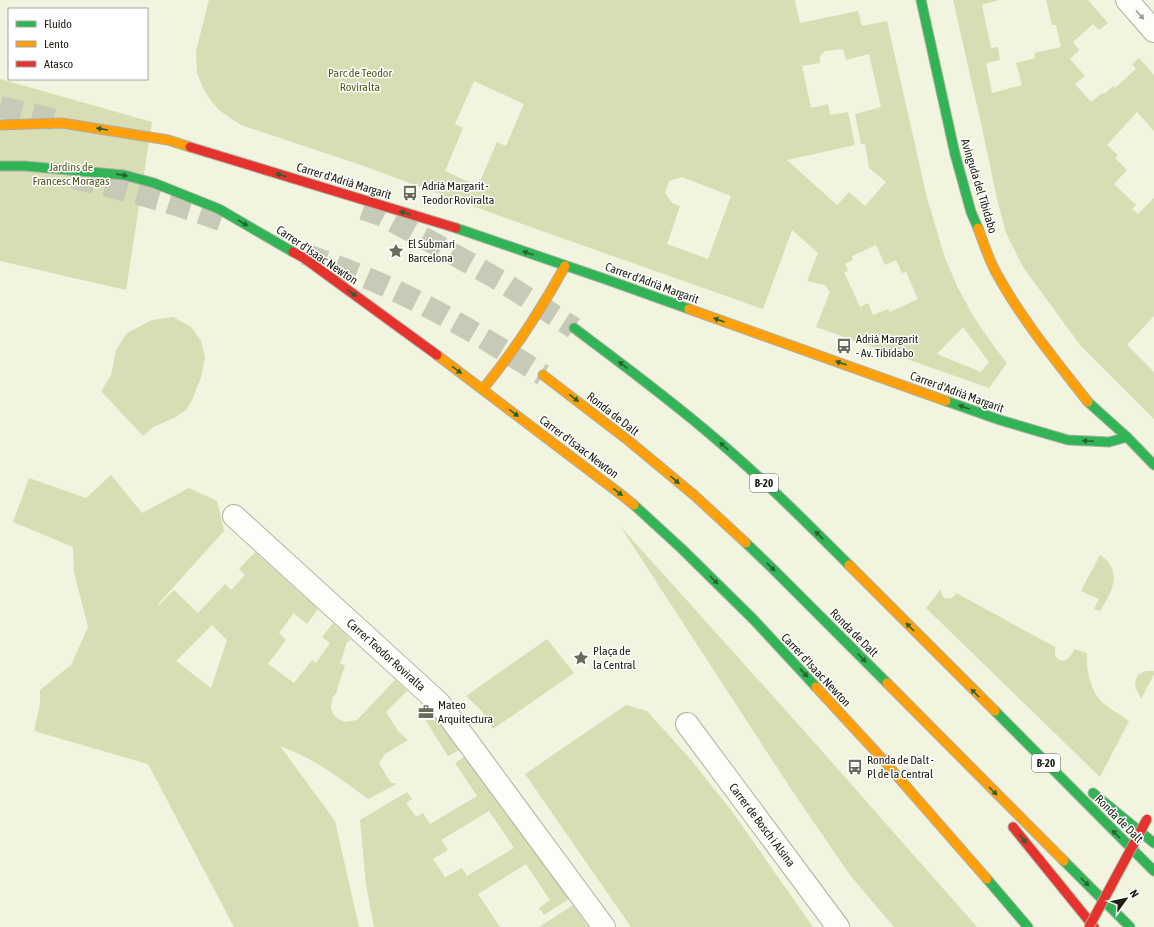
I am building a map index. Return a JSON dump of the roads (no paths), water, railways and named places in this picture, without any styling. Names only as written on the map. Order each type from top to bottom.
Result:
[{"type":"main road","name":"Avinguda del Tibidabo","points":[[921,0],[957,161],[971,212],[997,275],[1021,314],[1044,347],[1088,402],[1127,437],[1154,465]]},
{"type":"main road","name":"Carrer d'Adrià Margarit","points":[[0,125],[62,123],[168,140],[464,231],[605,279],[1000,420],[1068,440],[1109,442],[1127,437]]},
{"type":"main road","name":"Carrer d'Isaac Newton","points":[[0,166],[25,166],[124,175],[154,183],[219,209],[304,258],[484,389],[623,496],[682,548],[754,620],[877,753],[1028,927]]},
{"type":"main road","points":[[484,389],[509,357],[537,316],[565,266]]},
{"type":"main road","name":"Ronda de Dalt","points":[[574,328],[649,384],[728,450],[777,495],[1154,871]]},
{"type":"main road","name":"Ronda de Dalt","points":[[543,375],[629,441],[694,495],[777,573],[1130,927]]},
{"type":"main road","points":[[990,708],[1069,773]]},
{"type":"main road","points":[[936,733],[990,800]]},
{"type":"main road","points":[[1087,788],[1154,843]]},
{"type":"main road","points":[[1089,927],[1152,810]]},
{"type":"main road","points":[[1005,818],[1094,927]]},
{"type":"street","points":[[1127,0],[1154,30]]},
{"type":"street","name":"Carrer Teodor Roviralta","points":[[234,516],[440,703],[604,927]]},
{"type":"street","name":"Carrer de Bosch i Alsina","points":[[687,724],[838,927]]},
{"type":"tunnel","points":[[0,107],[56,120]]},
{"type":"tunnel","points":[[73,178],[149,197],[223,221]]},
{"type":"tunnel","points":[[363,209],[381,215],[501,281],[574,328]]},
{"type":"tunnel","points":[[305,254],[371,280],[412,299],[469,330],[543,375]]},
{"type":"place","name":"Adrià Margarit - Teodor Roviralta","points":[[410,193]]},
{"type":"place","name":"El Submarí Barcelona","points":[[396,251]]},
{"type":"place","name":"Adrià Margarit - Av. Tibidabo","points":[[844,346]]},
{"type":"place","name":"Plaça de la Central","points":[[581,658]]},
{"type":"place","name":"Mateo Arquitectura","points":[[426,712]]},
{"type":"place","name":"Ronda de Dalt - Pl de la Central","points":[[855,767]]},
{"type":"park label","name":"Parc de Teodor Roviralta","points":[[360,80]]},
{"type":"park label","name":"Jardins de Francesc Moragas","points":[[71,174]]}]
